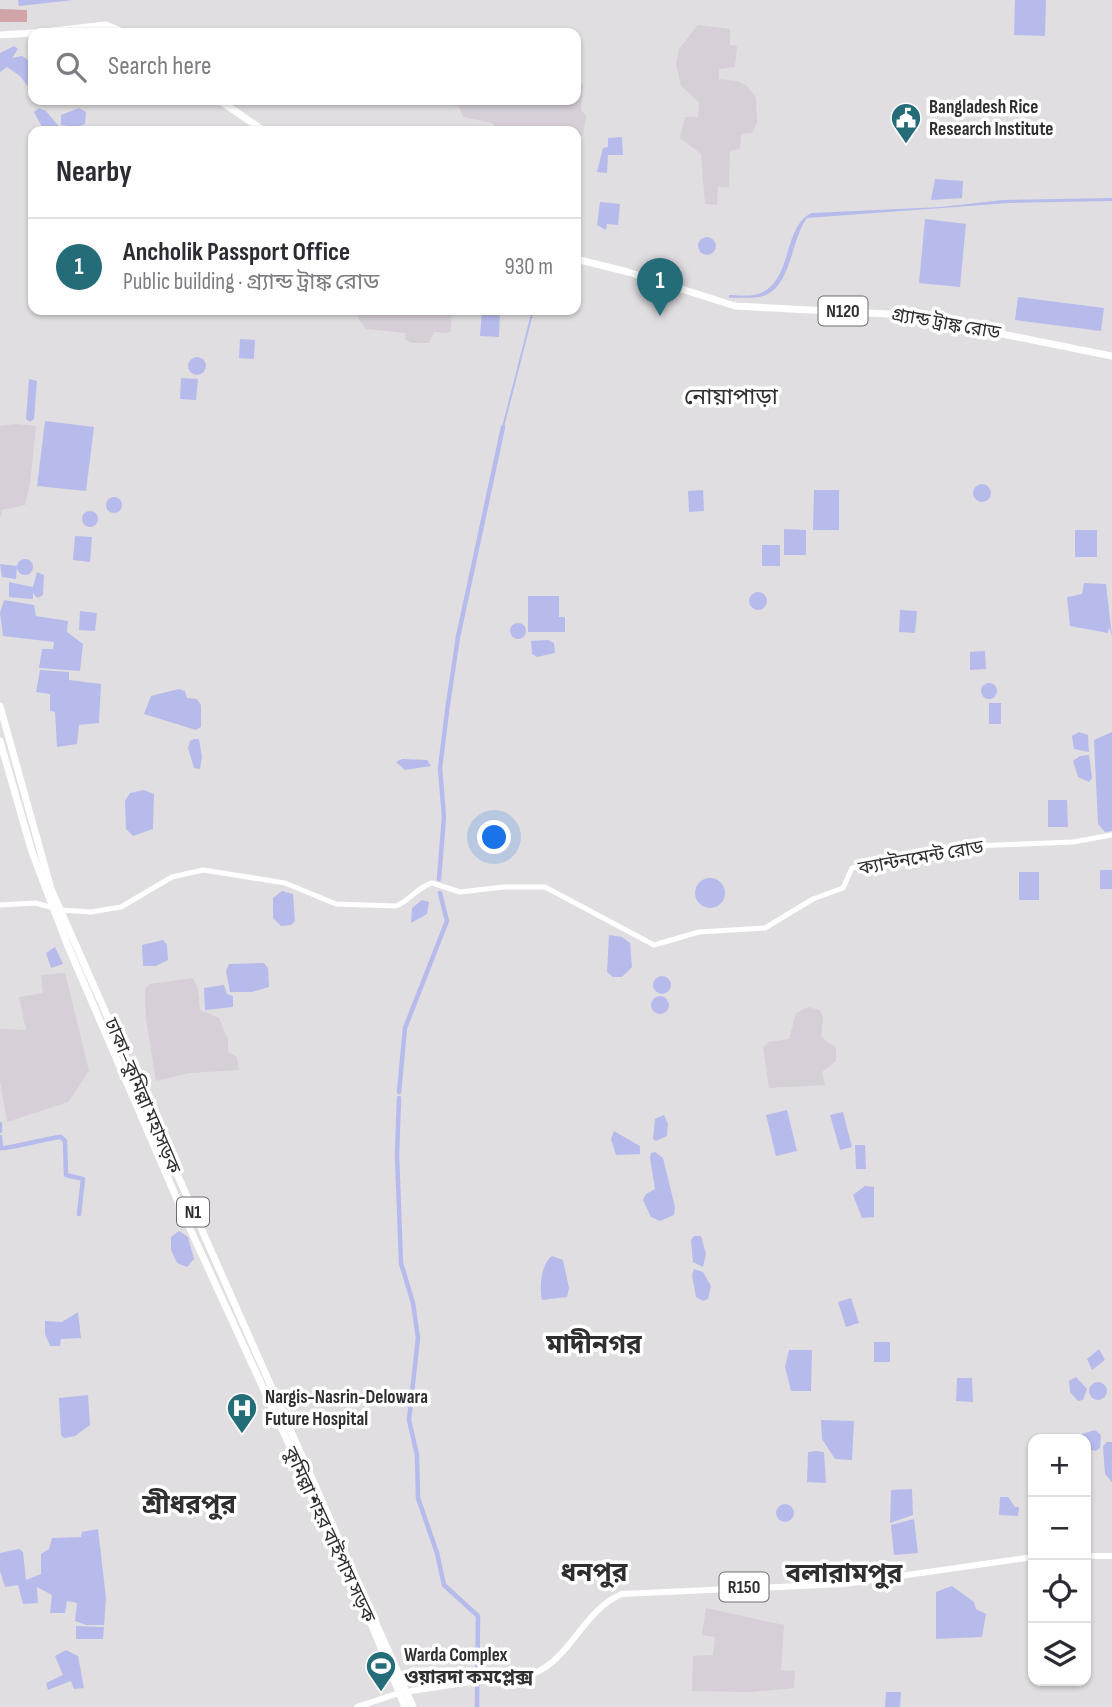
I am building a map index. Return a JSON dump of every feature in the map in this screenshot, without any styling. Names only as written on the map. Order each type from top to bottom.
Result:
[{"type":"highway","points":[[79,28],[106,25],[113,28]]},
{"type":"highway","points":[[0,35],[28,33]]},
{"type":"highway","points":[[226,105],[257,126]]},
{"type":"highway","name":"গ্র্যান্ড ট্রাঙ্ক রোড","points":[[581,260],[628,272],[735,306],[907,315],[1112,356]]},
{"type":"highway","name":"ঢাকা–কুমিল্লা মহাসড়ক","points":[[0,706],[51,889],[369,1612],[415,1707]]},
{"type":"highway","name":"কুমিল্লা শহর বাইপাস সড়ক","points":[[0,741],[32,852],[51,906],[186,1220],[369,1612],[404,1707]]},
{"type":"highway","points":[[404,1707],[364,1616],[369,1612],[379,1615],[411,1691],[415,1707]]},
{"type":"main road","name":"ক্যান্টনমেন্ট রোড","points":[[0,905],[34,902],[61,910],[91,912],[121,907],[172,877],[203,870],[285,884],[336,904],[396,906],[405,903],[417,890],[432,883],[460,892],[537,885],[561,895],[614,926],[630,931],[654,945],[661,945],[699,932],[765,928],[813,899],[844,888],[852,868],[958,848],[1073,842],[1112,835]]},
{"type":"main road","points":[[1091,1556],[1112,1556]]},
{"type":"main road","name":"R150","points":[[411,1691],[527,1675],[545,1668],[608,1602],[622,1594],[844,1584],[1028,1558]]},
{"type":"main road","points":[[357,1707],[396,1694]]},
{"type":"shaded area","points":[[0,9],[27,10],[27,22],[0,22]]},
{"type":"shaded area","points":[[698,25],[730,29],[730,45],[737,46],[735,67],[719,69],[719,79],[738,81],[748,87],[756,98],[757,123],[752,133],[741,134],[740,149],[730,151],[729,187],[718,187],[717,205],[705,204],[701,154],[680,138],[685,117],[698,117],[699,102],[681,86],[676,64],[679,49]]},
{"type":"shaded area","points":[[581,83],[583,85],[581,110],[586,116],[581,137],[581,126],[495,126],[492,123],[463,117],[459,107],[451,105],[581,105]]},
{"type":"shaded area","points":[[358,315],[452,315],[451,331],[434,332],[429,343],[405,340],[405,333],[366,329]]},
{"type":"shaded area","points":[[0,426],[36,426],[30,484],[25,505],[2,510],[0,518]]},
{"type":"shaded area","points":[[65,973],[89,1071],[68,1102],[7,1122],[0,1081],[0,1029],[26,1030],[19,997],[43,993],[41,975]]},
{"type":"shaded area","points":[[193,978],[198,989],[200,1010],[219,1018],[228,1040],[228,1052],[237,1057],[239,1070],[190,1073],[156,1081],[146,1019],[145,989],[150,984]]},
{"type":"shaded area","points":[[808,1007],[820,1010],[823,1018],[821,1037],[836,1048],[836,1061],[822,1072],[825,1085],[769,1088],[763,1047],[769,1042],[789,1039],[796,1013]]},
{"type":"shaded area","points":[[706,1608],[784,1625],[781,1670],[795,1671],[794,1688],[751,1692],[692,1691],[693,1656],[713,1655],[715,1637],[702,1635]]},
{"type":"water","points":[[18,0],[74,0],[19,6]]},
{"type":"water","points":[[1015,0],[1046,0],[1045,36],[1014,35]]},
{"type":"water","points":[[14,46],[18,49],[12,58],[22,56],[28,60],[28,86],[20,76],[7,67],[0,72],[0,53]]},
{"type":"water","points":[[39,108],[46,111],[58,126],[41,126],[34,112]]},
{"type":"water","points":[[79,108],[86,112],[85,124],[61,125],[61,115]]},
{"type":"water","points":[[622,137],[623,155],[608,155],[607,173],[597,172],[603,148],[608,147],[608,138]]},
{"type":"water","points":[[935,179],[963,181],[962,198],[931,200]]},
{"type":"water","points":[[1112,198],[1112,201],[1009,203],[807,218],[797,237],[785,273],[773,291],[759,297],[729,298],[729,295],[761,293],[771,286],[784,265],[796,229],[803,219],[812,213],[941,207],[1003,200]]},
{"type":"water","points":[[600,202],[620,204],[618,225],[607,224],[606,230],[597,225]]},
{"type":"water","points":[[925,219],[966,224],[960,287],[919,283]]},
{"type":"water","points":[[707,237],[713,240],[716,246],[713,252],[707,255],[701,252],[698,246],[701,240]]},
{"type":"water","points":[[1018,297],[1104,308],[1101,331],[1015,320]]},
{"type":"water","points":[[482,315],[500,315],[499,337],[480,336]]},
{"type":"water","points":[[240,339],[255,340],[254,359],[239,358]]},
{"type":"water","points":[[197,357],[203,360],[206,366],[203,372],[197,375],[191,372],[188,366],[191,360]]},
{"type":"water","points":[[181,378],[198,379],[196,400],[180,399]]},
{"type":"water","points":[[29,379],[37,381],[34,419],[30,422],[26,419]]},
{"type":"water","points":[[45,421],[94,427],[86,491],[37,486]]},
{"type":"water","points":[[982,484],[988,487],[991,493],[988,499],[982,502],[976,499],[973,493],[976,487]]},
{"type":"water","points":[[703,490],[704,511],[689,512],[688,491]]},
{"type":"water","points":[[814,490],[839,490],[839,530],[813,530]]},
{"type":"water","points":[[114,497],[120,499],[120,511],[114,513],[108,511],[106,505],[108,499]]},
{"type":"water","points":[[87,511],[93,511],[98,519],[96,525],[87,527],[82,522],[82,516]]},
{"type":"water","points":[[784,529],[806,530],[806,555],[784,555]]},
{"type":"water","points":[[1075,530],[1097,530],[1097,557],[1075,557]]},
{"type":"water","points":[[75,536],[92,537],[90,562],[73,560]]},
{"type":"water","points":[[762,545],[780,545],[780,566],[762,566]]},
{"type":"water","points":[[25,559],[33,567],[25,575],[17,567]]},
{"type":"water","points":[[0,564],[17,566],[16,579],[2,577]]},
{"type":"water","points":[[37,572],[44,575],[43,595],[37,598],[33,593],[33,599],[9,597],[9,582],[33,587]]},
{"type":"water","points":[[1084,583],[1106,584],[1112,636],[1109,627],[1108,633],[1070,626],[1067,597],[1082,594]]},
{"type":"water","points":[[754,592],[762,592],[767,601],[765,608],[754,610],[749,605],[749,597]]},
{"type":"water","points":[[528,596],[559,596],[559,617],[565,617],[565,632],[528,632]]},
{"type":"water","points":[[4,600],[34,605],[36,616],[68,621],[67,632],[83,644],[80,671],[39,668],[42,649],[53,649],[54,642],[3,636],[0,613]]},
{"type":"water","points":[[900,610],[917,611],[915,633],[899,632]]},
{"type":"water","points":[[80,611],[97,613],[95,631],[79,630]]},
{"type":"water","points":[[515,623],[521,623],[526,631],[524,637],[515,639],[510,634],[510,628]]},
{"type":"water","points":[[548,640],[554,643],[555,653],[537,657],[532,654],[531,641]]},
{"type":"water","points":[[985,651],[986,669],[970,670],[970,652]]},
{"type":"water","points":[[40,670],[69,672],[69,680],[101,684],[99,723],[79,725],[77,744],[57,747],[55,712],[50,711],[50,694],[36,692]]},
{"type":"water","points":[[989,683],[995,685],[995,697],[989,699],[983,697],[981,691],[983,685]]},
{"type":"water","points":[[179,689],[185,691],[187,698],[197,699],[201,705],[201,727],[196,730],[144,714],[151,696]]},
{"type":"water","points":[[989,703],[1001,703],[1001,724],[989,724]]},
{"type":"water","points":[[1079,732],[1088,735],[1089,752],[1074,749],[1072,736]]},
{"type":"water","points":[[1112,732],[1112,831],[1105,832],[1098,824],[1094,740]]},
{"type":"water","points":[[199,739],[202,757],[200,769],[194,768],[188,748],[190,741]]},
{"type":"water","points":[[1089,755],[1092,778],[1089,782],[1078,777],[1073,761],[1080,756]]},
{"type":"water","points":[[402,759],[427,760],[431,766],[405,770],[396,762]]},
{"type":"water","points":[[144,790],[154,794],[153,829],[133,836],[126,829],[125,801],[130,793]]},
{"type":"water","points":[[1048,800],[1067,800],[1068,827],[1048,827]]},
{"type":"water","points":[[1100,870],[1112,870],[1112,889],[1100,889]]},
{"type":"water","points":[[1019,872],[1039,872],[1039,900],[1019,900]]},
{"type":"water","points":[[710,878],[721,882],[725,893],[721,904],[710,908],[699,904],[695,893],[699,882]]},
{"type":"water","points":[[282,891],[293,894],[295,921],[291,925],[281,926],[273,918],[273,898]]},
{"type":"water","points":[[422,900],[429,902],[427,914],[411,923],[412,908]]},
{"type":"water","points":[[609,935],[622,937],[630,943],[632,967],[622,977],[613,977],[607,972]]},
{"type":"water","points":[[163,940],[167,945],[168,960],[156,966],[143,966],[142,945]]},
{"type":"water","points":[[55,947],[63,964],[51,968],[46,953]]},
{"type":"water","points":[[264,963],[268,968],[269,987],[252,992],[230,992],[226,971],[229,964]]},
{"type":"water","points":[[658,976],[666,976],[671,985],[669,992],[658,994],[653,989],[653,981]]},
{"type":"water","points":[[224,985],[227,994],[233,996],[233,1007],[205,1010],[204,988]]},
{"type":"water","points":[[660,996],[666,999],[669,1005],[666,1011],[660,1014],[654,1011],[651,1005],[654,999]]},
{"type":"water","points":[[787,1110],[797,1151],[776,1156],[766,1115]]},
{"type":"water","points":[[843,1112],[852,1147],[840,1150],[830,1115]]},
{"type":"water","points":[[664,1115],[668,1124],[667,1136],[656,1141],[653,1139],[655,1119]]},
{"type":"water","points":[[614,1131],[640,1146],[640,1154],[616,1155],[611,1139]]},
{"type":"water","points":[[855,1145],[865,1145],[866,1169],[856,1169]]},
{"type":"water","points":[[655,1152],[663,1158],[675,1207],[674,1215],[660,1221],[651,1217],[643,1200],[646,1194],[655,1189],[650,1158],[651,1153]]},
{"type":"water","points":[[865,1186],[874,1187],[874,1217],[862,1218],[853,1195]]},
{"type":"water","points":[[179,1231],[188,1237],[194,1259],[187,1267],[177,1263],[171,1250],[171,1237]]},
{"type":"water","points":[[694,1236],[701,1236],[706,1254],[703,1267],[693,1262],[691,1240]]},
{"type":"water","points":[[552,1256],[563,1260],[569,1288],[567,1297],[542,1300],[542,1276],[545,1264]]},
{"type":"water","points":[[694,1269],[703,1272],[711,1286],[708,1299],[703,1301],[696,1297],[692,1275]]},
{"type":"water","points":[[851,1298],[859,1323],[846,1327],[838,1302]]},
{"type":"water","points":[[78,1312],[81,1338],[61,1339],[60,1346],[50,1346],[45,1334],[45,1321],[62,1322]]},
{"type":"water","points":[[874,1342],[890,1342],[890,1362],[874,1362]]},
{"type":"water","points":[[1099,1349],[1105,1360],[1092,1370],[1087,1359]]},
{"type":"water","points":[[789,1350],[812,1350],[811,1391],[791,1391],[785,1367]]},
{"type":"water","points":[[1076,1377],[1087,1389],[1083,1400],[1078,1401],[1070,1392],[1069,1381]]},
{"type":"water","points":[[957,1378],[972,1378],[973,1402],[956,1401]]},
{"type":"water","points":[[1098,1382],[1104,1385],[1107,1391],[1104,1397],[1098,1400],[1092,1397],[1089,1391],[1092,1385]]},
{"type":"water","points":[[88,1395],[90,1425],[75,1436],[64,1438],[61,1435],[59,1398]]},
{"type":"water","points":[[821,1420],[854,1421],[852,1460],[835,1459],[822,1439]]},
{"type":"water","points":[[1095,1430],[1101,1435],[1100,1448],[1091,1450],[1091,1434],[1082,1434]]},
{"type":"water","points":[[1112,1442],[1112,1482],[1105,1474],[1103,1446]]},
{"type":"water","points":[[808,1452],[824,1452],[826,1483],[807,1482]]},
{"type":"water","points":[[912,1489],[913,1515],[890,1523],[891,1490]]},
{"type":"water","points":[[1000,1497],[1008,1497],[1015,1507],[1019,1507],[1018,1516],[999,1515]]},
{"type":"water","points":[[785,1504],[791,1507],[794,1513],[791,1519],[785,1522],[779,1519],[776,1513],[779,1507]]},
{"type":"water","points":[[914,1519],[918,1553],[894,1555],[891,1525]]},
{"type":"water","points":[[98,1529],[106,1598],[104,1625],[86,1625],[75,1621],[77,1603],[67,1601],[65,1613],[50,1613],[52,1595],[37,1587],[38,1603],[23,1604],[18,1585],[5,1587],[0,1571],[0,1553],[19,1549],[23,1552],[26,1580],[41,1574],[41,1554],[49,1549],[52,1538],[81,1537],[82,1532]]},
{"type":"water","points":[[952,1586],[974,1602],[976,1609],[986,1614],[982,1637],[936,1639],[936,1592]]},
{"type":"water","points":[[76,1626],[104,1627],[103,1639],[76,1639]]},
{"type":"water","points":[[66,1650],[78,1656],[84,1688],[74,1689],[71,1681],[48,1690],[46,1683],[63,1675],[55,1656]]},
{"type":"water","points":[[886,1692],[901,1692],[900,1707],[885,1707]]},
{"type":"waterway","points":[[503,427],[532,315]]},
{"type":"waterway","points":[[439,879],[444,817],[440,768],[448,704],[458,637],[503,427]]},
{"type":"waterway","points":[[399,1092],[405,1028],[447,921],[440,893]]},
{"type":"waterway","points":[[399,1098],[397,1155],[401,1263],[413,1303],[418,1338],[409,1420],[417,1455],[418,1498],[437,1553],[444,1585],[478,1616],[477,1707]]},
{"type":"waterway","points":[[0,1124],[0,1131]]},
{"type":"waterway","points":[[0,1137],[1,1148],[61,1137],[65,1141],[66,1175],[83,1179],[79,1214]]},
{"type":"place","name":"Bangladesh Rice Research Institute","points":[[906,145]]},
{"type":"place","name":"Ancholik Passport Office","points":[[660,316]]},
{"type":"place","name":"Nargis-Nasrin-Delowara Future Hospital","points":[[242,1435]]},
{"type":"place","name":"Warda Complex ওয়ারদা কমপ্লেক্স","points":[[381,1693]]},
{"type":"district","name":"নোয়াপাড়া","points":[[731,397]]},
{"type":"district","name":"মাদীনগর","points":[[594,1345]]},
{"type":"district","name":"শ্রীধরপুর","points":[[189,1505]]},
{"type":"district","name":"ধনপুর","points":[[594,1573]]},
{"type":"district","name":"বলারামপুর","points":[[844,1574]]}]
